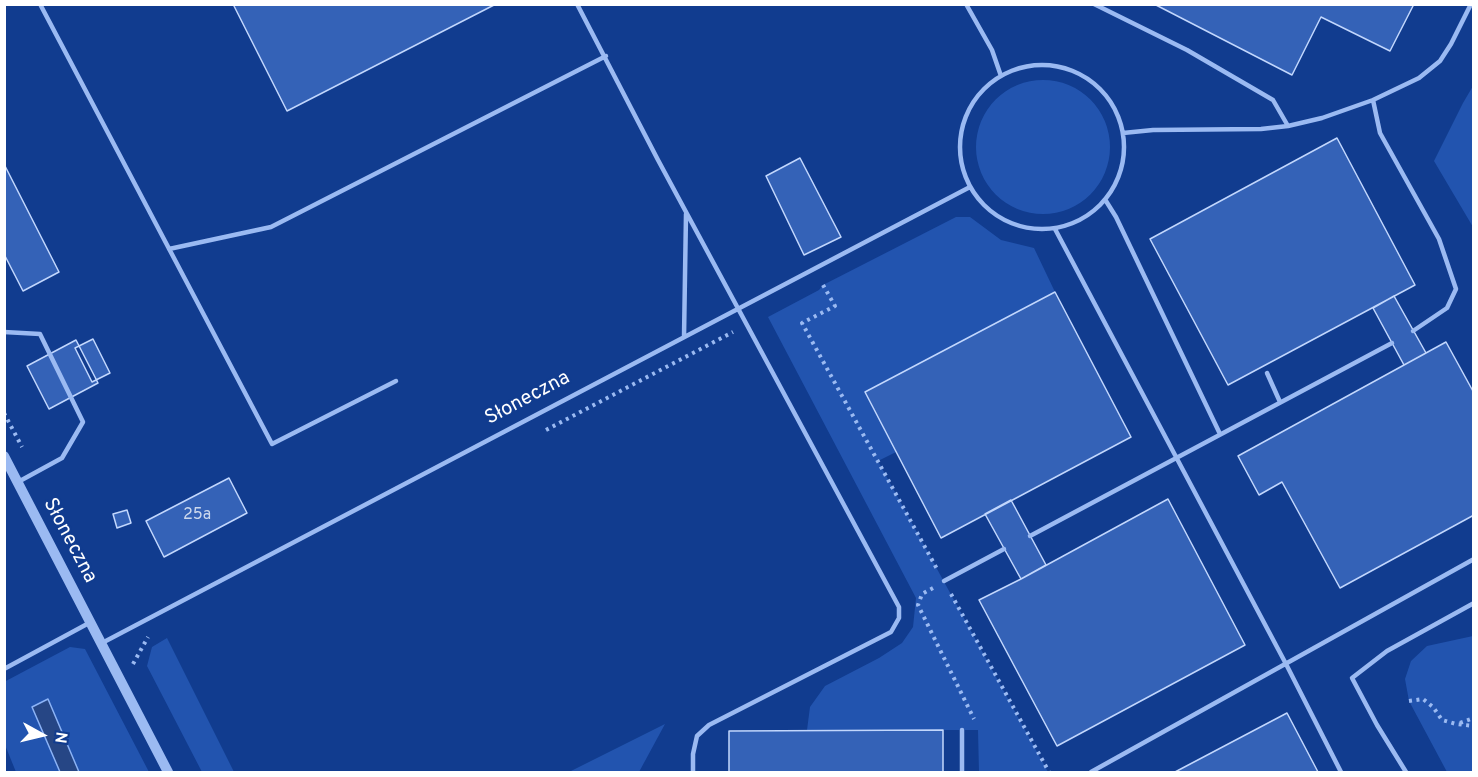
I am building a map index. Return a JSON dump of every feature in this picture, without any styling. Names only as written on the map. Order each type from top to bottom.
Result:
[{"type":"street","name":"Słoneczna","points":[[4,456],[168,772]]},
{"type":"lane","points":[[40,4],[272,444],[396,381]]},
{"type":"lane","points":[[577,4],[606,56],[623,94],[899,607],[899,618],[891,632],[709,725],[697,736],[693,754],[693,772]]},
{"type":"lane","points":[[966,4],[992,50],[1001,76]]},
{"type":"lane","points":[[1094,4],[1187,50],[1273,100],[1288,126]]},
{"type":"lane","points":[[1123,133],[1153,130],[1261,129],[1288,126],[1323,118],[1373,100],[1419,78],[1440,61],[1471,4]]},
{"type":"lane","points":[[169,249],[271,227],[606,56]]},
{"type":"lane","points":[[1032,65],[1054,65],[1077,72],[1096,84],[1111,101],[1121,122],[1123,133],[1125,144],[1123,167],[1106,201],[1082,220],[1054,229],[1034,229],[1015,225],[997,216],[982,203],[970,187],[962,166],[960,143],[964,120],[975,100],[990,83],[1001,76],[1032,65]]},
{"type":"lane","points":[[1373,100],[1380,133],[1439,239],[1456,290],[1447,308],[1413,331]]},
{"type":"lane","name":"Słoneczna","points":[[102,642],[970,187]]},
{"type":"lane","points":[[1106,201],[1116,217],[1220,434]]},
{"type":"lane","points":[[684,337],[686,211]]},
{"type":"lane","points":[[1054,229],[1286,664],[1341,772]]},
{"type":"lane","points":[[4,332],[40,334],[83,422],[62,458],[18,482]]},
{"type":"lane","points":[[1030,536],[1392,343]]},
{"type":"lane","points":[[1267,373],[1280,402]]},
{"type":"lane","points":[[944,582],[1004,549]]},
{"type":"lane","points":[[1090,772],[1473,560]]},
{"type":"lane","points":[[1406,772],[1352,678],[1387,651],[1473,603]]},
{"type":"lane","points":[[4,669],[91,622]]},
{"type":"lane","points":[[962,729],[962,772]]},
{"type":"path","points":[[823,285],[835,306],[802,323],[1049,772]]},
{"type":"path","points":[[944,582],[922,594],[918,605],[979,730]]},
{"type":"path","points":[[1409,701],[1424,699],[1442,720],[1473,726]]},
{"type":"path","points":[[1456,724],[1473,718]]},
{"type":"shaded area","points":[[1043,80],[1069,85],[1090,100],[1105,121],[1110,147],[1105,173],[1090,194],[1069,209],[1043,214],[1017,209],[996,194],[981,173],[976,147],[981,121],[996,100],[1017,85]]},
{"type":"shaded area","points":[[1473,86],[1473,227],[1434,161]]},
{"type":"shaded area","points":[[956,217],[970,217],[1001,240],[1034,248],[1055,292],[865,392],[896,452],[878,461],[1048,772],[979,772],[978,730],[807,730],[810,707],[825,686],[879,658],[902,643],[913,627],[916,598],[768,317],[819,290],[823,285]]},
{"type":"shaded area","points":[[1473,636],[1473,772],[1447,772],[1409,701],[1405,679],[1411,661],[1427,646]]},
{"type":"shaded area","points":[[167,638],[234,772],[202,772],[147,666],[152,647]]},
{"type":"shaded area","points":[[70,647],[85,649],[149,772],[16,772],[5,745],[4,682]]},
{"type":"shaded area","points":[[48,699],[79,772],[60,772],[32,707]]},
{"type":"shaded area","points":[[665,724],[639,772],[569,772]]},
{"type":"building","points":[[233,4],[496,4],[287,111]]},
{"type":"building","points":[[1154,4],[1414,4],[1390,51],[1321,17],[1292,75]]},
{"type":"building","points":[[1337,138],[1415,285],[1228,385],[1150,239]]},
{"type":"building","points":[[800,158],[841,237],[804,255],[766,176]]},
{"type":"building","points":[[4,164],[59,272],[23,291],[4,254]]},
{"type":"building","points":[[1055,292],[1131,437],[941,538],[865,392]]},
{"type":"building","points":[[1394,296],[1426,353],[1404,365],[1373,308]]},
{"type":"building","points":[[93,339],[110,373],[92,382],[75,348]]},
{"type":"building","points":[[76,340],[98,383],[49,409],[27,366]]},
{"type":"building","points":[[1446,342],[1474,393],[1474,515],[1340,588],[1282,482],[1259,495],[1238,456]]},
{"type":"building","points":[[229,478],[247,513],[164,557],[146,521]]},
{"type":"building","points":[[1168,499],[1245,645],[1057,746],[979,600]]},
{"type":"building","points":[[1011,500],[1046,565],[1021,579],[985,514]]},
{"type":"building","points":[[127,510],[131,523],[117,528],[113,514]]},
{"type":"building","points":[[1287,713],[1318,772],[1175,772]]},
{"type":"building","points":[[943,730],[943,772],[729,772],[729,731]]}]
